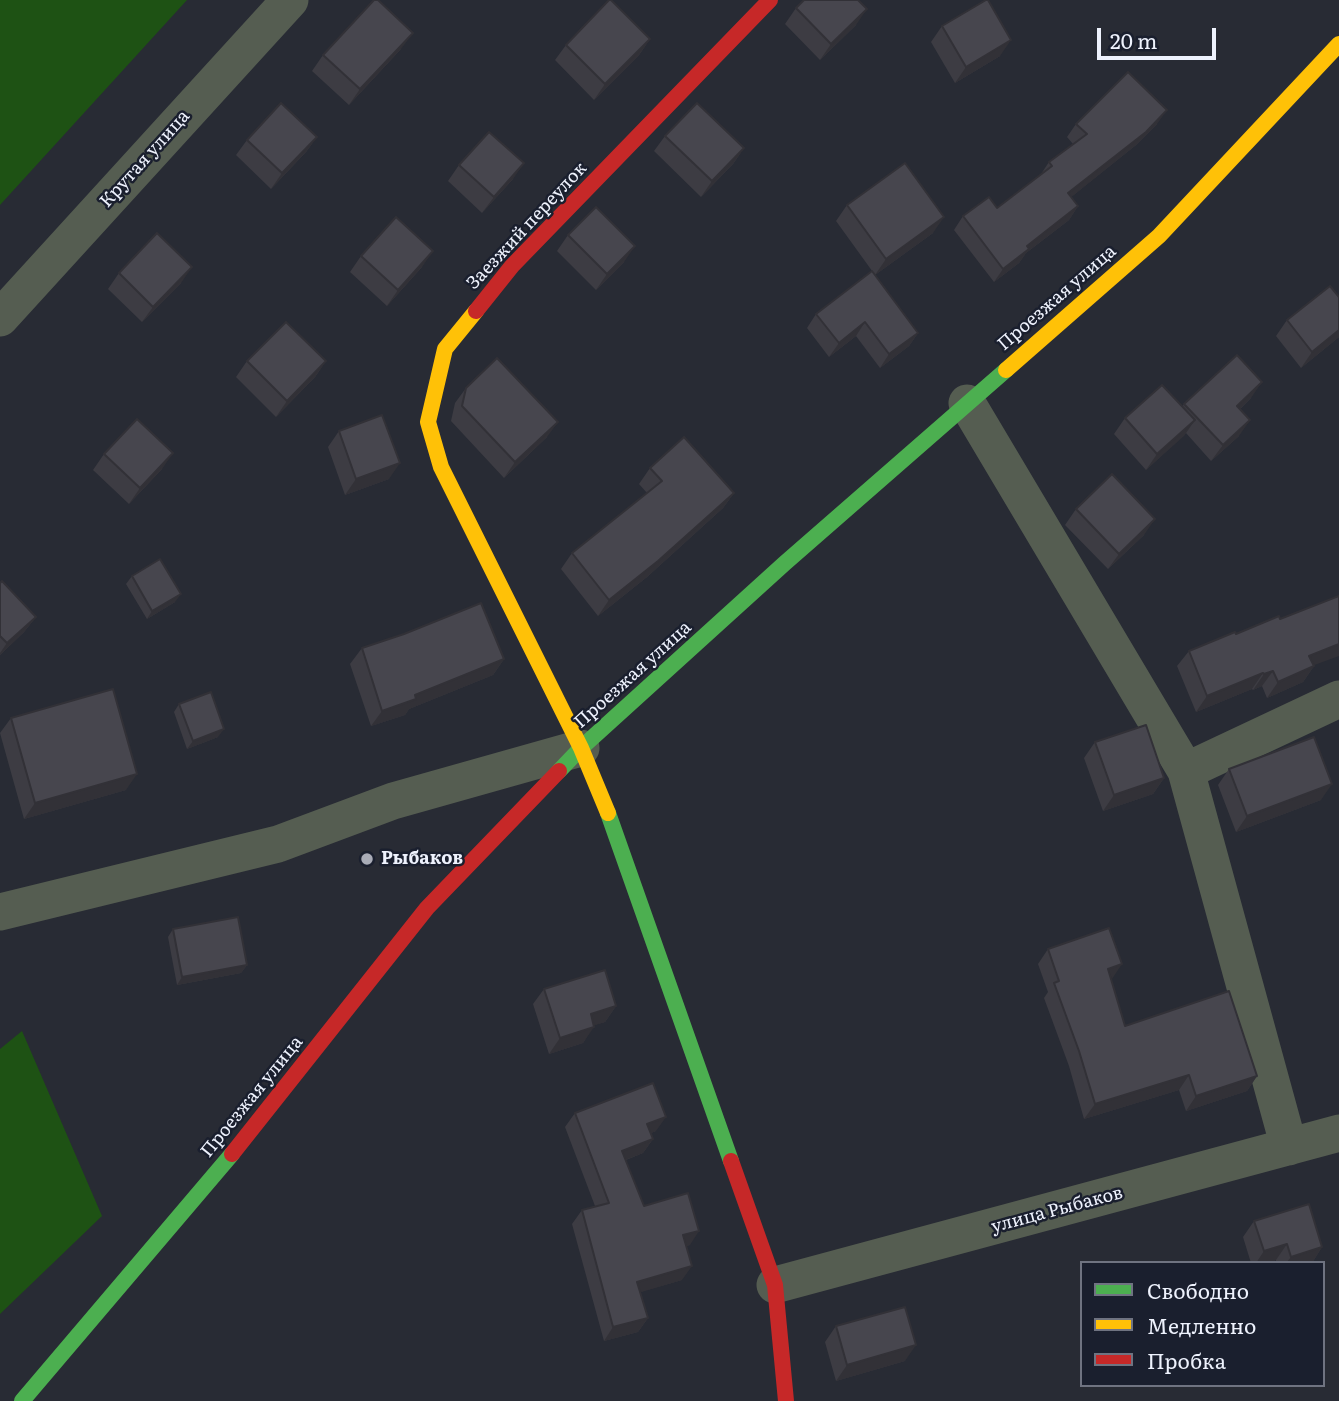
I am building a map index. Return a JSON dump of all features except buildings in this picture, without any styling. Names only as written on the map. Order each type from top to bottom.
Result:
[{"type":"main road","name":"Заезжий переулок","points":[[770,0],[512,266],[445,349],[428,422],[441,467],[581,748],[615,830],[775,1285],[786,1401]]},
{"type":"main road","name":"Проезжая улица","points":[[22,1401],[252,1130],[427,908],[581,748],[785,563],[1158,236],[1339,44]]},
{"type":"street","name":"Крутая улица","points":[[0,318],[290,0]]},
{"type":"street","points":[[967,402],[1186,771],[1289,1147]]},
{"type":"street","points":[[1186,771],[1339,699]]},
{"type":"street","points":[[0,912],[278,844],[393,802],[581,748]]},
{"type":"street","name":"улица Рыбаков","points":[[775,1285],[1339,1133]]},
{"type":"green space","points":[[0,0],[187,0],[0,205]]},
{"type":"green space","points":[[22,1031],[102,1216],[0,1314],[0,1049]]},
{"type":"traffic: fast","points":[[559,771],[785,563],[1006,370]]},
{"type":"traffic: fast","points":[[608,813],[731,1161]]},
{"type":"traffic: fast","points":[[22,1401],[232,1154]]},
{"type":"traffic: slow","points":[[1006,370],[1159,236],[1339,44]]},
{"type":"traffic: slow","points":[[476,311],[445,349],[428,422],[441,467],[581,748],[608,813]]},
{"type":"traffic: jam","points":[[476,311],[512,266],[770,0]]},
{"type":"traffic: jam","points":[[232,1154],[427,908],[559,771]]},
{"type":"traffic: jam","points":[[731,1161],[775,1285],[786,1401]]},
{"type":"place","name":"Рыбаков","points":[[367,859]]}]
